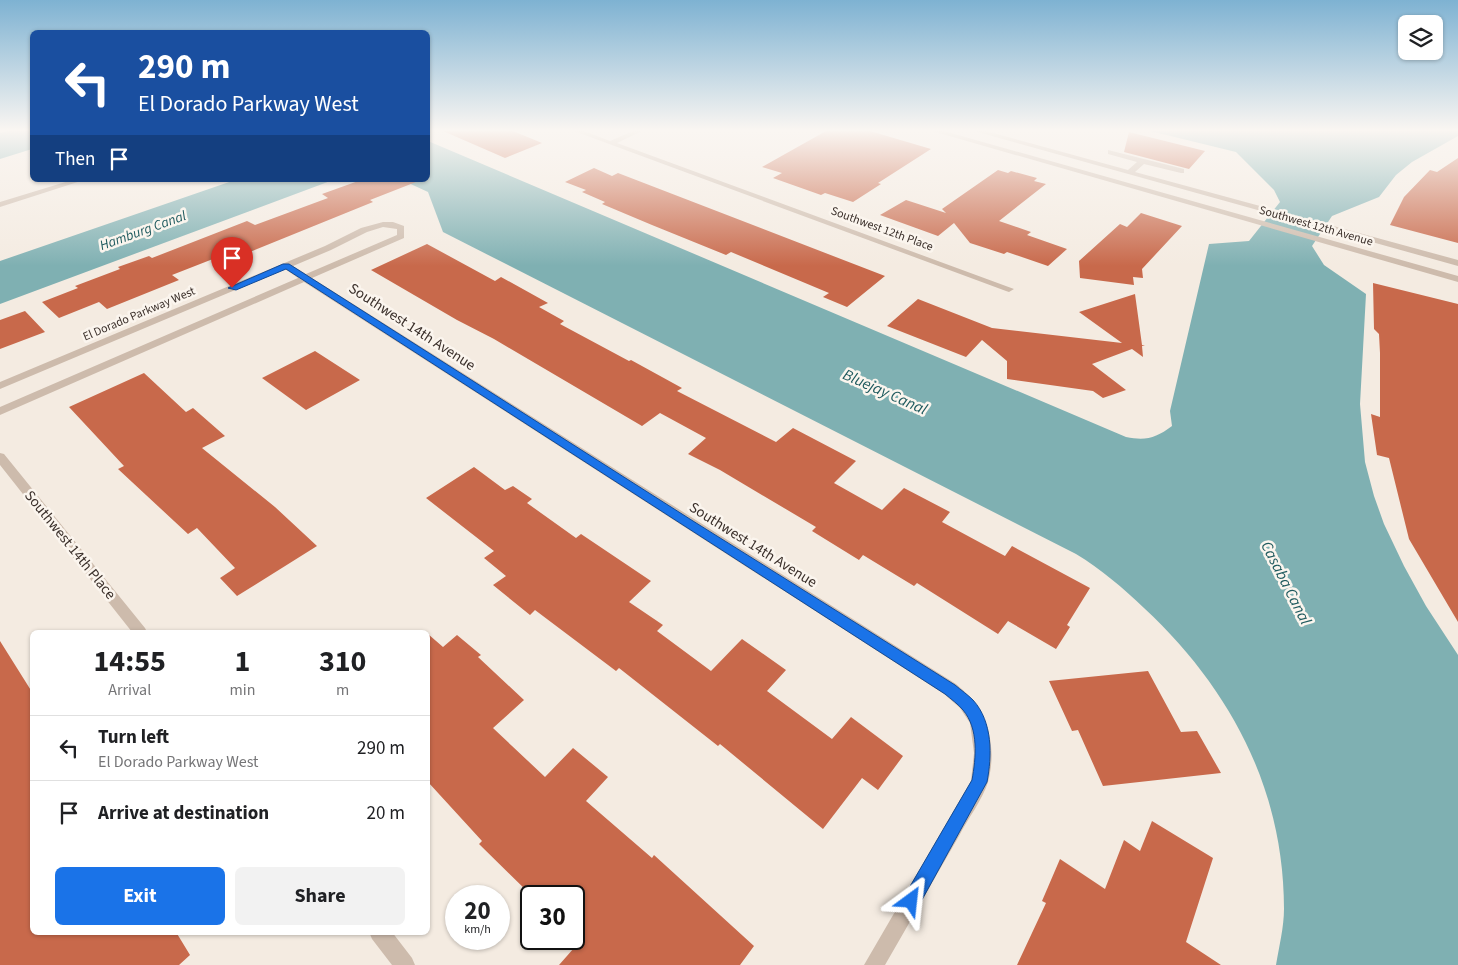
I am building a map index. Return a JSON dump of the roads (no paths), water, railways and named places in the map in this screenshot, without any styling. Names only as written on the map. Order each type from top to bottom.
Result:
[{"type":"street","name":"Southwest 12th Place","points":[[702,176],[1009,288]]},
{"type":"street","name":"Southwest 12th Avenue","points":[[1095,176],[1458,279]]},
{"type":"street","name":"Southwest 12th Avenue","points":[[1141,176],[1458,263]]},
{"type":"street","points":[[0,205],[74,182]]},
{"type":"street","name":"El Dorado Parkway West","points":[[0,386],[286,266],[375,226],[392,224],[401,228],[401,236],[393,241],[0,411]]},
{"type":"street","name":"Southwest 14th Avenue","points":[[286,266],[950,689],[969,706],[979,725],[982,743],[983,764],[979,782],[878,959]]},
{"type":"street","name":"Southwest 14th Place","points":[[0,457],[138,630]]},
{"type":"street","points":[[381,935],[405,965]]},
{"type":"water","points":[[430,176],[511,176],[1126,437],[1139,439],[1156,436],[1172,426],[1170,411],[1209,244],[1249,241],[1280,202],[1274,190],[1260,176],[1395,176],[1379,197],[1332,216],[1312,246],[1324,265],[1366,294],[1360,404],[1365,462],[1384,524],[1404,566],[1426,606],[1458,655],[1458,965],[1276,965],[1284,916],[1282,865],[1274,823],[1262,782],[1246,744],[1226,707],[1202,672],[1175,639],[1128,593],[1103,572],[1076,554],[443,232],[428,192],[406,182],[430,182]]},
{"type":"water","name":"Hamburg Canal","points":[[229,182],[328,182],[0,304],[0,261]]},
{"type":"water label","name":"Bluejay Canal","points":[[885,392]]},
{"type":"water label","name":"Casaba Canal","points":[[1286,583]]}]
